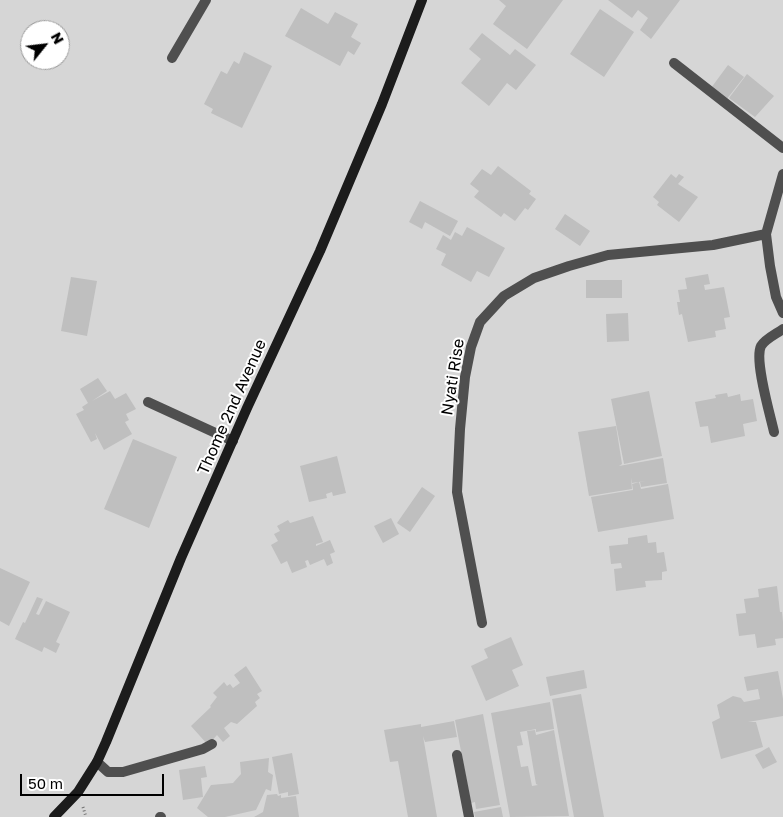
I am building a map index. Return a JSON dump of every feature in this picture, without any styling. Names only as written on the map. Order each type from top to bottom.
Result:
[{"type":"street","points":[[172,58],[206,0]]},
{"type":"street","name":"Thome 2nd Avenue","points":[[54,817],[78,792],[97,762],[233,441],[320,251],[382,104],[422,0]]},
{"type":"street","points":[[674,62],[783,148]]},
{"type":"street","points":[[783,174],[766,234],[776,297],[783,313]]},
{"type":"street","name":"Nyati Rise","points":[[482,623],[457,492],[465,377],[471,347],[480,322],[504,296],[534,278],[569,266],[608,255],[713,245],[766,234]]},
{"type":"street","points":[[774,432],[760,367],[759,353],[762,344],[783,329]]},
{"type":"street","points":[[148,402],[233,441]]},
{"type":"street","points":[[97,762],[108,772],[123,772],[203,749],[212,744]]},
{"type":"street","points":[[457,755],[469,817]]},
{"type":"shaded area","points":[[0,0],[783,0],[783,817],[0,817]]},
{"type":"building","points":[[499,0],[563,0],[527,49],[493,24],[506,6]]},
{"type":"building","points":[[608,0],[680,0],[651,39],[640,30],[648,18],[638,10],[632,18]]},
{"type":"building","points":[[301,8],[328,24],[335,12],[358,24],[351,37],[361,43],[354,55],[348,51],[340,66],[285,36]]},
{"type":"building","points":[[600,9],[634,32],[604,77],[570,54]]},
{"type":"building","points":[[482,33],[510,55],[515,49],[536,65],[516,90],[507,83],[489,106],[461,83],[481,59],[469,49]]},
{"type":"building","points":[[244,52],[272,66],[242,128],[211,113],[213,109],[204,104],[221,71],[227,74],[234,61],[239,64]]},
{"type":"building","points":[[728,65],[744,77],[726,100],[711,88]]},
{"type":"building","points":[[747,74],[774,96],[755,117],[729,98]]},
{"type":"building","points":[[498,166],[531,191],[529,194],[536,199],[528,210],[525,208],[515,221],[504,213],[501,217],[474,197],[479,191],[470,184],[482,169],[491,175]]},
{"type":"building","points":[[671,174],[676,178],[679,174],[684,177],[678,184],[698,197],[679,222],[657,205],[659,202],[653,197]]},
{"type":"building","points":[[420,201],[458,221],[450,236],[425,222],[422,229],[409,222]]},
{"type":"building","points":[[565,214],[590,231],[580,246],[555,229]]},
{"type":"building","points":[[467,227],[505,248],[489,277],[477,271],[471,282],[441,265],[446,254],[436,249],[443,235],[451,240],[455,232],[462,236]]},
{"type":"building","points":[[708,274],[710,284],[704,285],[705,290],[724,287],[730,317],[724,318],[726,329],[715,331],[716,337],[688,342],[682,314],[679,315],[677,302],[680,302],[678,290],[687,289],[685,278]]},
{"type":"building","points":[[71,277],[97,281],[87,336],[61,331]]},
{"type":"building","points":[[586,280],[622,280],[622,298],[586,298]]},
{"type":"building","points":[[628,313],[629,341],[607,342],[606,314]]},
{"type":"building","points":[[98,378],[107,391],[92,401],[110,391],[115,399],[126,393],[136,409],[126,414],[129,420],[125,422],[132,434],[104,450],[95,433],[97,439],[91,442],[76,414],[84,410],[82,407],[88,403],[80,389]]},
{"type":"building","points":[[649,391],[662,456],[624,464],[611,399]]},
{"type":"building","points":[[727,393],[728,397],[740,394],[741,401],[753,399],[757,421],[743,424],[745,436],[711,443],[708,426],[700,427],[695,402],[716,398],[715,395]]},
{"type":"building","points":[[616,426],[622,464],[619,466],[663,458],[667,483],[641,487],[640,482],[645,481],[632,483],[631,478],[632,489],[589,496],[578,432]]},
{"type":"building","points":[[133,439],[177,457],[149,528],[104,509]]},
{"type":"building","points":[[337,456],[346,493],[333,496],[332,492],[326,494],[327,498],[309,502],[300,466]]},
{"type":"building","points":[[639,482],[641,489],[668,484],[674,519],[598,532],[591,497],[633,490],[632,484]]},
{"type":"building","points":[[422,487],[435,496],[410,532],[397,523]]},
{"type":"building","points":[[313,516],[323,542],[316,544],[316,546],[330,540],[335,552],[330,554],[333,563],[327,566],[324,559],[310,565],[308,560],[305,561],[307,567],[292,573],[287,561],[281,564],[271,545],[278,541],[274,534],[280,531],[277,526],[288,520],[290,523]]},
{"type":"building","points":[[391,518],[399,534],[383,543],[374,526]]},
{"type":"building","points":[[647,535],[648,543],[656,542],[657,553],[664,552],[667,571],[662,572],[662,580],[645,581],[646,587],[616,591],[614,569],[622,568],[621,563],[611,564],[609,546],[628,544],[628,538]]},
{"type":"building","points":[[0,568],[30,582],[9,626],[0,621]]},
{"type":"building","points":[[777,586],[780,612],[782,612],[783,638],[775,639],[776,645],[757,648],[755,634],[739,636],[736,614],[746,613],[744,599],[759,597],[758,589]]},
{"type":"building","points":[[37,597],[43,599],[36,614],[39,615],[46,601],[70,612],[56,642],[60,644],[56,653],[44,647],[42,652],[15,639]]},
{"type":"building","points":[[511,637],[523,665],[512,670],[519,686],[486,701],[471,666],[488,658],[484,649]]},
{"type":"building","points":[[246,666],[262,691],[257,694],[260,698],[255,702],[257,706],[237,724],[231,722],[224,728],[230,736],[223,742],[217,735],[208,745],[191,726],[211,707],[217,697],[213,693],[224,682],[227,686],[230,684],[233,688],[240,683],[234,675]]},
{"type":"building","points":[[584,670],[587,688],[550,696],[546,677]]},
{"type":"building","points":[[778,671],[783,699],[783,716],[748,722],[756,722],[763,747],[721,759],[712,722],[720,718],[717,705],[733,696],[741,698],[744,702],[760,699],[758,689],[747,691],[744,677]]},
{"type":"building","points":[[581,694],[604,817],[574,817],[552,699]]},
{"type":"building","points":[[550,702],[554,729],[536,732],[536,729],[520,732],[523,745],[517,746],[521,767],[528,766],[532,786],[538,785],[536,784],[527,731],[535,730],[536,735],[554,730],[569,816],[510,817],[491,713]]},
{"type":"building","points":[[483,714],[500,805],[476,809],[475,802],[471,803],[455,720]]},
{"type":"building","points":[[454,721],[457,737],[425,742],[423,736],[437,817],[408,817],[398,761],[390,762],[384,730],[421,724],[421,727]]},
{"type":"building","points":[[769,747],[777,762],[763,769],[755,755]]},
{"type":"building","points":[[292,753],[299,794],[288,796],[288,792],[279,794],[272,757]]},
{"type":"building","points":[[269,758],[268,772],[273,775],[271,791],[266,789],[256,810],[225,817],[208,817],[197,808],[211,785],[233,783],[241,774],[240,762]]},
{"type":"building","points":[[205,766],[207,777],[201,778],[203,797],[183,800],[179,770]]},
{"type":"building","points":[[277,794],[278,796],[281,795],[281,798],[296,796],[299,817],[254,817],[263,812],[267,795]]},
{"type":"building","points":[[501,807],[503,817],[475,817],[474,812]]}]
